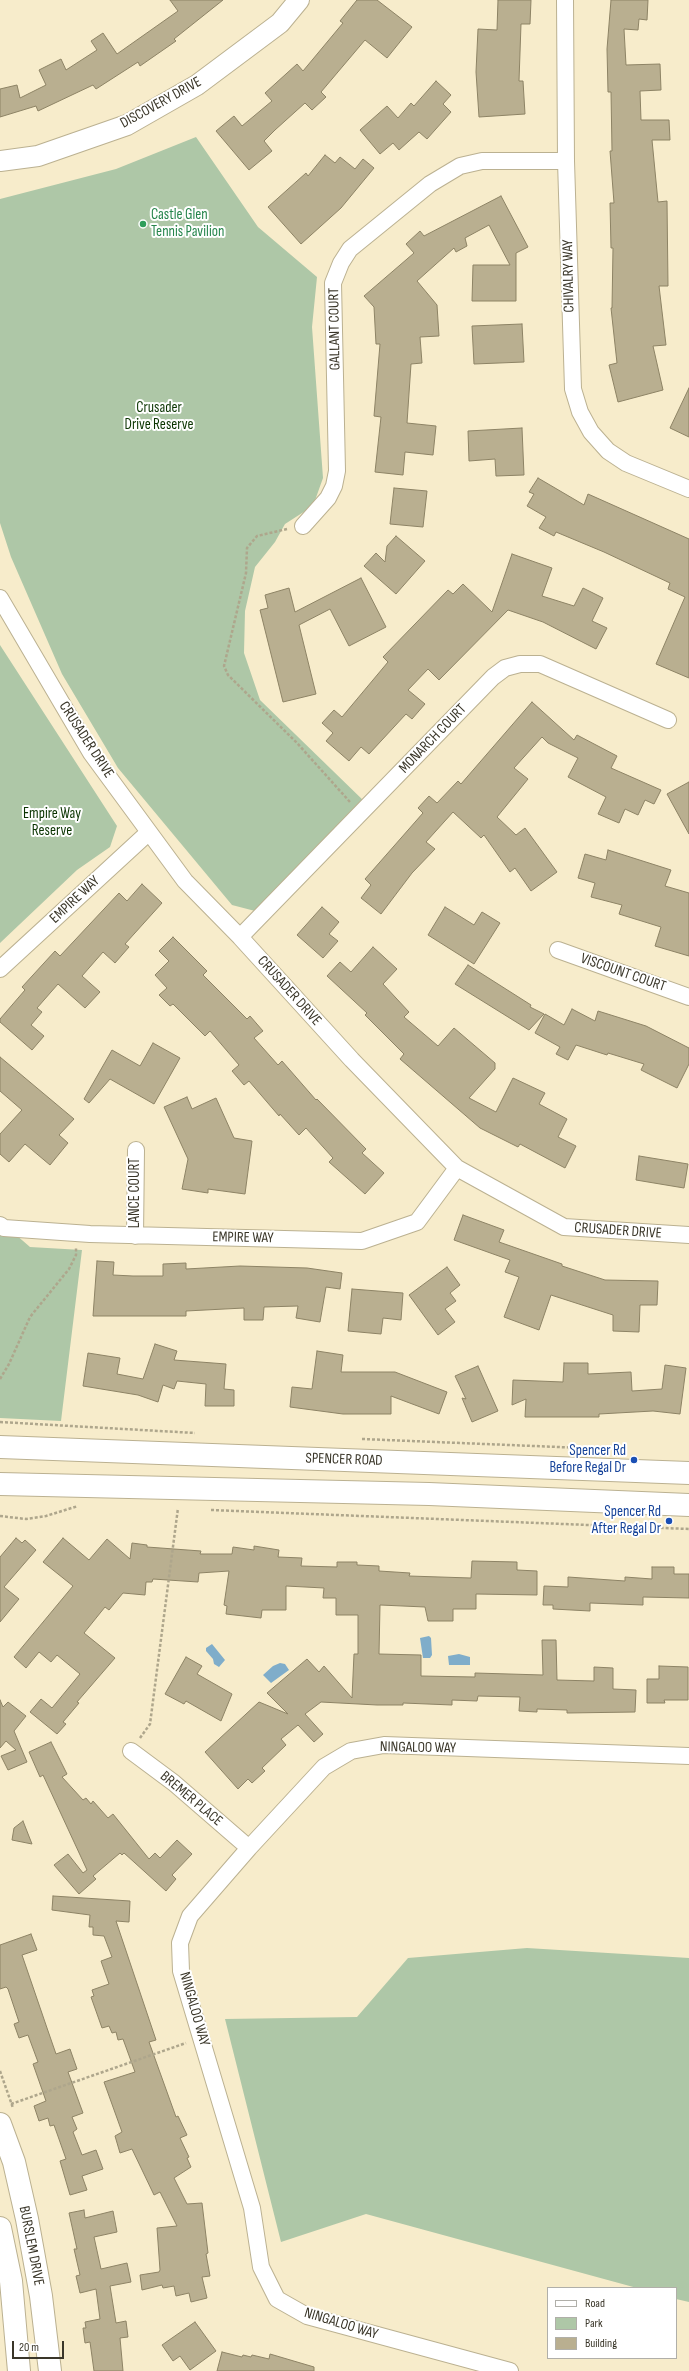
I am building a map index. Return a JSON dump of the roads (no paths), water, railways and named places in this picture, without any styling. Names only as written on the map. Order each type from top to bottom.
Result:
[{"type":"main road","name":"SPENCER ROAD","points":[[0,1448],[689,1473]]},
{"type":"main road","points":[[113,1452],[115,1461],[122,1471],[153,1474],[186,1480],[208,1488]]},
{"type":"main road","points":[[644,1472],[670,1489],[689,1490]]},
{"type":"main road","name":"SPENCER ROAD","points":[[0,1484],[186,1487],[429,1494],[689,1505]]},
{"type":"main road","name":"BURSLEM DRIVE","points":[[0,2124],[14,2162],[27,2219],[40,2296],[50,2371]]},
{"type":"main road","name":"BURSLEM DRIVE","points":[[0,2228],[11,2281],[19,2371]]},
{"type":"street","name":"DISCOVERY DRIVE","points":[[0,161],[38,156],[127,125],[197,85],[280,23],[299,0]]},
{"type":"street","name":"CHIVALRY WAY","points":[[565,0],[566,161],[573,389],[580,412],[591,432],[608,451],[626,463],[689,489]]},
{"type":"street","name":"GALLANT COURT","points":[[304,525],[328,498],[334,486],[337,471],[333,283],[341,263],[350,249],[430,184],[460,166],[489,160],[566,161]]},
{"type":"street","name":"CRUSADER DRIVE","points":[[0,598],[92,753],[185,881],[240,937],[352,1060],[457,1168],[564,1227],[689,1235]]},
{"type":"street","name":"MONARCH COURT","points":[[240,937],[493,677],[506,668],[520,664],[540,664],[668,720]]},
{"type":"street","name":"EMPIRE WAY","points":[[0,969],[149,832]]},
{"type":"street","name":"VISCOUNT COURT","points":[[558,950],[689,996]]},
{"type":"street","name":"LANCE COURT","points":[[135,1236],[136,1150]]},
{"type":"street","name":"EMPIRE WAY","points":[[0,1225],[4,1228],[135,1236],[362,1241],[416,1222],[457,1168]]},
{"type":"street","name":"NINGALOO WAY","points":[[510,2371],[307,2316],[277,2298],[261,2267],[252,2208],[181,1971],[180,1943],[190,1916],[249,1848],[324,1767],[351,1751],[384,1745],[689,1756]]},
{"type":"street","name":"BREMER PLACE","points":[[130,1751],[174,1783],[249,1848]]},
{"type":"water","points":[[429,1636],[431,1638],[432,1655],[430,1658],[423,1658],[420,1638]]},
{"type":"water","points":[[212,1644],[225,1660],[219,1667],[214,1664],[213,1659],[206,1651],[206,1648]]},
{"type":"water","points":[[459,1654],[470,1657],[470,1665],[449,1665],[448,1656]]},
{"type":"water","points":[[280,1663],[285,1664],[289,1670],[271,1683],[263,1675],[273,1666]]},
{"type":"place","name":"Castle Glen Tennis Pavilion","points":[[143,224]]},
{"type":"place","name":"Spencer Rd Before Regal Dr","points":[[634,1460]]},
{"type":"place","name":"Spencer Rd After Regal Dr","points":[[669,1521]]},
{"type":"park label","name":"Crusader Drive Reserve","points":[[159,416]]},
{"type":"park label","name":"Empire Way Reserve","points":[[52,822]]}]
